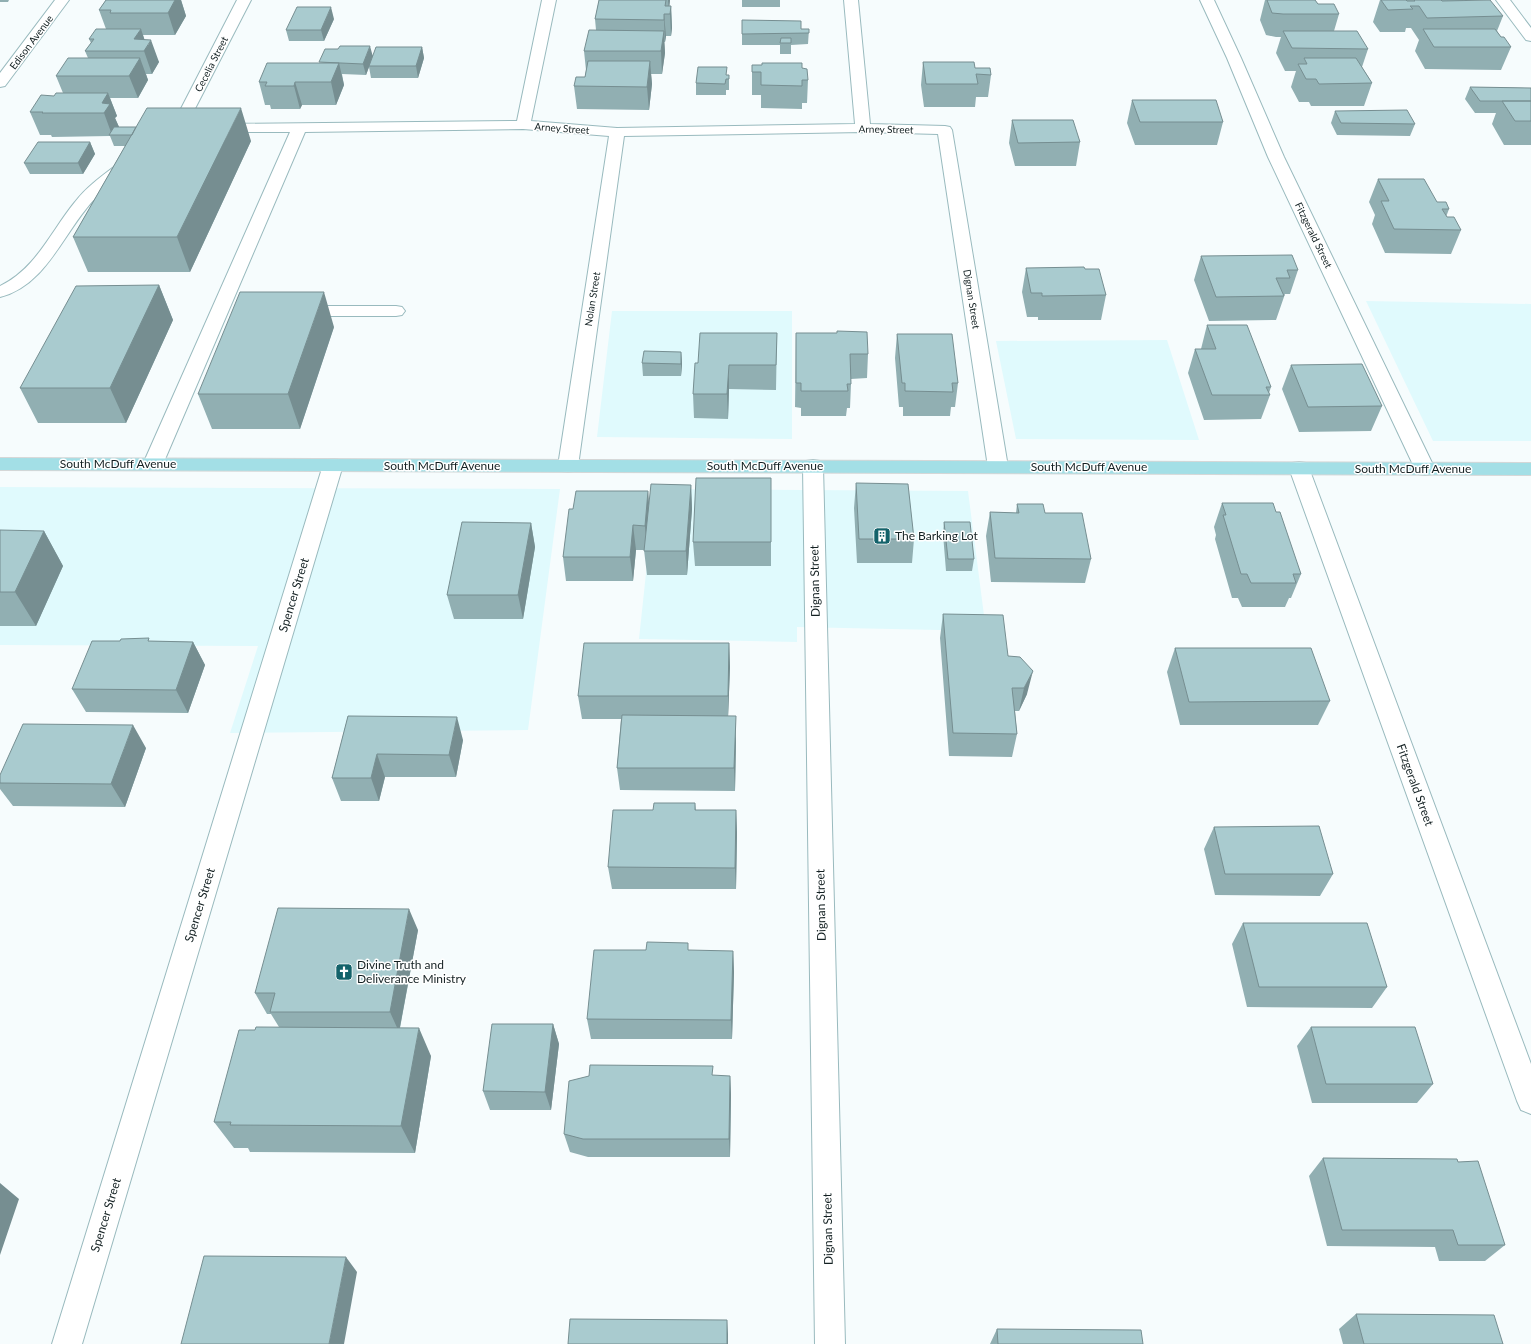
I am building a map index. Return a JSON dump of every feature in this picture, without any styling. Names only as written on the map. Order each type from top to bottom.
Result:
[{"type":"main road","name":"South McDuff Avenue","points":[[0,464],[1531,469]]},
{"type":"street","name":"Edison Avenue","points":[[0,83],[62,0]]},
{"type":"street","name":"Cecelia Street","points":[[191,128],[244,0]]},
{"type":"street","points":[[523,125],[549,0]]},
{"type":"street","points":[[851,0],[863,128]]},
{"type":"street","name":"Fitzgerald Street","points":[[1206,0],[1234,58],[1276,157],[1425,469]]},
{"type":"street","points":[[1503,0],[1531,37]]},
{"type":"street","name":"Arney Street","points":[[191,128],[523,125],[617,132],[863,128],[945,130]]},
{"type":"street","points":[[163,134],[191,128]]},
{"type":"street","points":[[153,464],[226,312],[299,128]]},
{"type":"street","name":"Dignan Street","points":[[945,130],[998,467]]},
{"type":"street","name":"Nolan Street","points":[[568,466],[617,132]]},
{"type":"street","points":[[0,292],[9,289],[23,280],[43,258],[90,194],[140,153]]},
{"type":"street","points":[[280,312],[396,311]]},
{"type":"street","name":"Spencer Street","points":[[67,1344],[333,465]]},
{"type":"street","name":"Dignan Street","points":[[813,466],[830,1344]]},
{"type":"street","name":"Fitzgerald Street","points":[[1299,468],[1531,1101]]},
{"type":"shaded area","points":[[1366,301],[1531,304],[1531,441],[1433,441]]},
{"type":"shaded area","points":[[612,311],[792,311],[792,439],[597,437]]},
{"type":"shaded area","points":[[1167,340],[1199,440],[1016,439],[996,341]]},
{"type":"shaded area","points":[[0,487],[560,489],[528,730],[230,733],[258,646],[0,645]]},
{"type":"shaded area","points":[[655,489],[968,491],[986,631],[797,627],[797,642],[639,639]]},
{"type":"building","points":[[106,0],[175,0],[168,13],[110,13],[111,10],[99,10]]},
{"type":"building","points":[[599,0],[666,0],[665,6],[671,6],[670,14],[664,14],[664,20],[595,19]]},
{"type":"building","points":[[1267,0],[1315,0],[1318,4],[1334,4],[1339,14],[1272,13]]},
{"type":"building","points":[[1381,0],[1490,0],[1503,16],[1427,18],[1419,6],[1410,6],[1413,9],[1388,10]]},
{"type":"building","points":[[297,7],[331,7],[321,30],[286,30]]},
{"type":"building","points":[[742,20],[801,21],[801,29],[809,29],[809,33],[742,34]]},
{"type":"building","points":[[96,29],[141,29],[134,39],[151,40],[144,51],[85,51],[94,39],[89,39]]},
{"type":"building","points":[[1423,29],[1495,29],[1501,37],[1504,37],[1511,47],[1434,47]]},
{"type":"building","points":[[589,30],[664,31],[661,51],[584,51]]},
{"type":"building","points":[[1283,31],[1357,31],[1368,49],[1292,48]]},
{"type":"building","points":[[781,38],[791,38],[791,43],[780,43]]},
{"type":"building","points":[[340,46],[370,46],[363,64],[319,62],[325,49],[338,49]]},
{"type":"building","points":[[376,47],[422,47],[416,66],[369,66]]},
{"type":"building","points":[[68,58],[140,58],[129,76],[56,76]]},
{"type":"building","points":[[1304,58],[1356,58],[1372,83],[1319,84],[1316,79],[1306,79],[1298,64],[1307,64]]},
{"type":"building","points":[[588,61],[650,61],[647,87],[574,86],[576,77],[585,77]]},
{"type":"building","points":[[923,62],[974,62],[975,68],[990,68],[991,75],[976,74],[978,84],[926,84]]},
{"type":"building","points":[[267,63],[339,63],[331,82],[295,82],[294,86],[265,86],[267,82],[259,82]]},
{"type":"building","points":[[762,63],[802,63],[802,68],[807,69],[808,80],[802,80],[802,86],[761,85],[761,72],[752,72],[752,65],[762,65]]},
{"type":"building","points":[[698,67],[727,67],[726,75],[729,75],[729,79],[726,79],[725,84],[696,83]]},
{"type":"building","points":[[1470,87],[1531,88],[1531,101],[1480,101]]},
{"type":"building","points":[[56,93],[108,93],[102,103],[110,104],[104,113],[30,112],[41,95],[54,96]]},
{"type":"building","points":[[1132,100],[1216,100],[1223,122],[1140,122]]},
{"type":"building","points":[[1502,101],[1531,101],[1531,121],[1515,121]]},
{"type":"building","points":[[147,108],[241,108],[177,237],[73,237]]},
{"type":"building","points":[[1407,110],[1415,124],[1341,123],[1335,111]]},
{"type":"building","points":[[1012,120],[1073,120],[1080,142],[1018,143]]},
{"type":"building","points":[[114,127],[136,127],[132,135],[109,135]]},
{"type":"building","points":[[38,142],[90,142],[78,163],[24,163]]},
{"type":"building","points":[[1378,179],[1424,179],[1437,202],[1446,202],[1449,209],[1442,209],[1447,217],[1454,217],[1461,230],[1394,229],[1381,201],[1389,201]]},
{"type":"building","points":[[1292,255],[1298,270],[1287,270],[1290,278],[1276,278],[1284,296],[1216,297],[1201,256]]},
{"type":"building","points":[[1084,267],[1085,269],[1099,269],[1106,295],[1042,296],[1042,293],[1031,293],[1026,268]]},
{"type":"building","points":[[159,285],[110,388],[20,388],[76,286]]},
{"type":"building","points":[[240,292],[324,292],[288,394],[198,394]]},
{"type":"building","points":[[1207,325],[1247,325],[1271,387],[1266,387],[1270,395],[1212,395],[1195,349],[1216,349]]},
{"type":"building","points":[[837,331],[867,332],[868,354],[850,354],[851,384],[847,384],[848,391],[801,391],[801,383],[796,383],[796,333],[837,333]]},
{"type":"building","points":[[700,333],[777,333],[776,365],[729,365],[727,394],[693,394],[695,363],[698,363]]},
{"type":"building","points":[[897,334],[952,334],[958,383],[952,383],[953,392],[905,391],[905,383],[902,383]]},
{"type":"building","points":[[644,351],[681,352],[681,364],[642,363]]},
{"type":"building","points":[[1362,364],[1382,406],[1308,407],[1291,365]]},
{"type":"building","points":[[696,478],[771,478],[771,542],[693,542]]},
{"type":"building","points":[[856,483],[908,484],[914,539],[859,539]]},
{"type":"building","points":[[651,484],[691,485],[686,551],[644,551]]},
{"type":"building","points":[[576,491],[648,491],[645,526],[633,525],[630,557],[563,557],[569,509],[573,509]]},
{"type":"building","points":[[1222,503],[1273,503],[1276,512],[1280,512],[1301,574],[1293,574],[1296,583],[1251,583],[1247,574],[1241,574],[1223,515],[1226,515]]},
{"type":"building","points":[[1017,504],[1043,504],[1045,513],[1082,513],[1091,559],[995,558],[990,512],[1019,513]]},
{"type":"building","points":[[462,522],[531,523],[518,595],[447,595]]},
{"type":"building","points":[[944,522],[970,522],[974,559],[948,559]]},
{"type":"building","points":[[0,530],[44,531],[15,592],[0,592]]},
{"type":"building","points":[[943,614],[1003,615],[1008,656],[1020,657],[1033,671],[1024,688],[1012,688],[1017,734],[953,733]]},
{"type":"building","points":[[149,638],[148,641],[193,642],[176,690],[72,689],[92,641],[120,641],[121,639]]},
{"type":"building","points":[[584,643],[729,643],[728,696],[578,696]]},
{"type":"building","points":[[1175,648],[1311,648],[1330,701],[1189,702]]},
{"type":"building","points":[[622,715],[736,716],[734,768],[617,768]]},
{"type":"building","points":[[348,716],[457,717],[449,755],[377,754],[371,778],[332,778]]},
{"type":"building","points":[[23,724],[133,725],[111,784],[0,783],[0,775]]},
{"type":"building","points":[[654,803],[695,803],[695,810],[736,810],[735,868],[608,867],[613,810],[653,810]]},
{"type":"building","points":[[1319,826],[1333,874],[1225,874],[1214,827]]},
{"type":"building","name":"Divine Truth and Deliverance Ministry","points":[[278,908],[409,909],[390,1012],[270,1012],[275,993],[255,993]]},
{"type":"building","points":[[1243,923],[1367,923],[1387,987],[1259,987]]},
{"type":"building","points":[[647,942],[688,943],[688,950],[733,951],[731,1020],[587,1019],[594,950],[646,950]]},
{"type":"building","points":[[492,1024],[553,1024],[545,1092],[483,1091]]},
{"type":"building","points":[[256,1027],[419,1028],[401,1126],[230,1125],[231,1122],[214,1122],[239,1030],[255,1030]]},
{"type":"building","points":[[1311,1027],[1415,1027],[1433,1084],[1326,1084]]},
{"type":"building","points":[[590,1065],[713,1066],[712,1075],[730,1076],[729,1139],[583,1139],[564,1134],[569,1081],[589,1076]]},
{"type":"building","points":[[1323,1158],[1457,1159],[1458,1162],[1478,1161],[1505,1245],[1458,1245],[1453,1230],[1342,1230]]},
{"type":"building","points":[[204,1256],[346,1257],[329,1344],[181,1344]]},
{"type":"building","points":[[1356,1314],[1494,1315],[1503,1344],[1364,1344]]},
{"type":"building","points":[[570,1319],[727,1320],[727,1344],[568,1344]]},
{"type":"building","points":[[997,1329],[1141,1330],[1143,1344],[998,1344]]},
{"type":"place","name":"The Barking Lot","points":[[882,536]]},
{"type":"place","name":"Divine Truth and Deliverance Ministry","points":[[344,972]]}]
